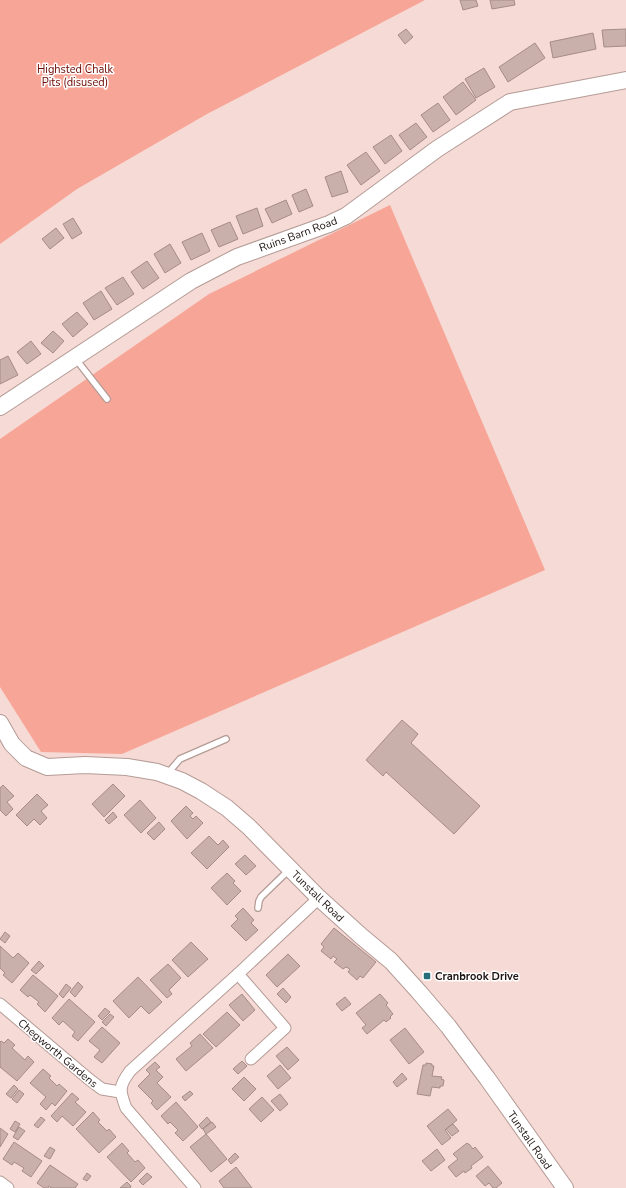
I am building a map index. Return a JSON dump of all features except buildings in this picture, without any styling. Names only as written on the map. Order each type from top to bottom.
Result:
[{"type":"street","name":"Ruins Barn Road","points":[[0,407],[191,280],[237,256],[329,224],[346,216],[437,149],[510,102],[626,80]]},
{"type":"street","name":"Tunstall Road","points":[[0,723],[8,740],[26,758],[47,767],[127,767],[158,772],[182,781],[201,791],[227,808],[249,827],[319,898],[360,936],[392,961],[448,1026],[565,1188]]},
{"type":"street","points":[[194,1188],[126,1108],[120,1092],[123,1080],[130,1071],[238,974],[319,898]]},
{"type":"street","points":[[238,974],[285,1028],[251,1059]]},
{"type":"street","name":"Chegworth Gardens","points":[[0,1004],[96,1085],[102,1089],[120,1092]]},
{"type":"street","points":[[0,1182],[8,1188]]},
{"type":"lane","points":[[75,358],[107,399]]},
{"type":"lane","points":[[167,775],[180,759],[226,739]]},
{"type":"lane","points":[[258,908],[261,897],[290,869]]},
{"type":"green space","name":"Highsted Chalk Pits (disused)","points":[[0,0],[425,0],[207,114],[77,189],[0,244]]},
{"type":"green space","points":[[390,205],[545,570],[122,754],[41,752],[0,687],[0,439],[209,294]]},
{"type":"place","name":"Cranbrook Drive","points":[[427,976]]}]
